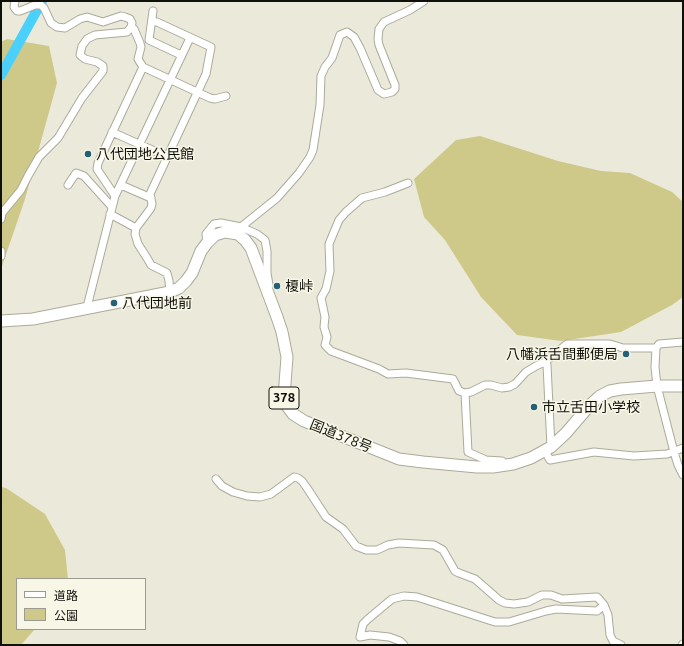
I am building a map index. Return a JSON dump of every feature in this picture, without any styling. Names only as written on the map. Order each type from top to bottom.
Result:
[{"type":"highway","name":"国道378号","points":[[207,242],[215,235],[225,232],[238,234],[246,240],[282,332],[287,358],[284,397],[287,406],[293,414],[304,421],[399,459],[493,467],[513,464],[531,458],[548,449],[566,433],[590,405],[600,396],[610,391],[657,386],[683,386]]},
{"type":"highway","points":[[1,321],[33,319],[170,292],[178,288],[192,273],[201,251],[207,242]]},
{"type":"street","points":[[15,1],[14,7],[17,11],[35,5],[41,5],[51,23],[58,27],[65,28],[80,19],[87,17],[103,22],[121,16],[130,19],[132,27],[140,43],[141,47],[138,59],[143,67],[215,99],[226,96]]},
{"type":"street","points":[[241,227],[277,198],[299,173],[310,157],[313,150],[320,105],[321,76],[325,67],[332,58],[340,35],[347,32],[354,37],[378,90],[384,94],[392,92],[395,89],[395,85],[379,45],[379,29],[384,22],[410,10],[424,1]]},
{"type":"street","points":[[153,11],[149,40],[181,55]]},
{"type":"street","points":[[152,21],[158,22],[211,48],[206,74],[150,194],[152,204],[151,208],[136,228],[135,234],[138,244],[151,265],[167,273],[170,292]]},
{"type":"street","points":[[1,219],[2,213],[21,190],[39,157],[58,138],[82,98],[103,71],[103,66],[97,62],[85,59],[80,55],[82,46],[87,39],[95,35],[127,32],[132,27]]},
{"type":"street","points":[[88,309],[88,303],[116,196],[190,38]]},
{"type":"street","points":[[116,196],[97,169],[98,163],[143,67]]},
{"type":"street","points":[[112,132],[168,157]]},
{"type":"street","points":[[68,185],[76,174],[84,176],[111,211],[136,228]]},
{"type":"street","points":[[408,183],[385,192],[362,198],[339,220],[329,244],[330,271],[326,289],[321,298],[325,317],[324,327],[327,337],[326,345],[331,351],[388,374],[406,373],[453,379],[459,391],[465,393],[471,392],[485,385],[502,388],[509,387],[515,384],[531,369],[545,362],[567,344],[610,344],[623,348],[656,348]]},
{"type":"street","points":[[121,185],[151,198]]},
{"type":"street","points":[[207,242],[206,234],[214,224],[221,223],[241,227],[257,234],[265,240],[269,286],[266,290]]},
{"type":"street","points":[[1,251],[1,256]]},
{"type":"street","points":[[683,342],[659,344],[656,348],[655,367],[657,386],[674,452],[683,475]]},
{"type":"street","points":[[545,362],[547,365],[548,449],[550,460],[594,452],[634,456],[667,454],[683,448]]},
{"type":"street","points":[[465,393],[468,452],[486,460],[509,460],[513,464]]},
{"type":"street","points":[[216,479],[222,486],[233,492],[247,496],[260,497],[271,494],[294,477],[298,478],[302,481],[326,517],[343,529],[356,546],[366,550],[377,550],[399,542],[439,547],[443,550],[455,571],[475,579],[499,600],[505,603],[514,604],[528,602],[551,594],[562,599],[597,597],[604,606],[608,615],[610,635],[613,641],[621,645]]},
{"type":"street","points":[[404,645],[400,641],[389,637],[370,634],[360,636],[363,624],[368,619],[392,599],[404,596],[417,597],[495,622],[509,622],[556,609],[597,612],[604,606]]},
{"type":"green space","points":[[7,39],[49,46],[57,83],[25,199],[1,269],[1,42]]},
{"type":"green space","points":[[480,136],[558,161],[601,171],[630,173],[672,192],[683,202],[683,297],[672,305],[621,332],[561,341],[517,335],[481,297],[445,240],[424,217],[414,179],[456,140]]},
{"type":"green space","points":[[1,487],[6,488],[45,514],[65,550],[68,578],[16,578],[16,630],[34,630],[21,645],[1,645]]},
{"type":"waterway","points":[[1,75],[42,1]]},
{"type":"place","name":"八代団地公民館","points":[[88,154]]},
{"type":"place","name":"榎峠","points":[[277,286]]},
{"type":"place","name":"八代団地前","points":[[114,303]]},
{"type":"place","name":"八幡浜舌間郵便局","points":[[626,354]]},
{"type":"place","name":"市立舌田小学校","points":[[534,407]]}]
